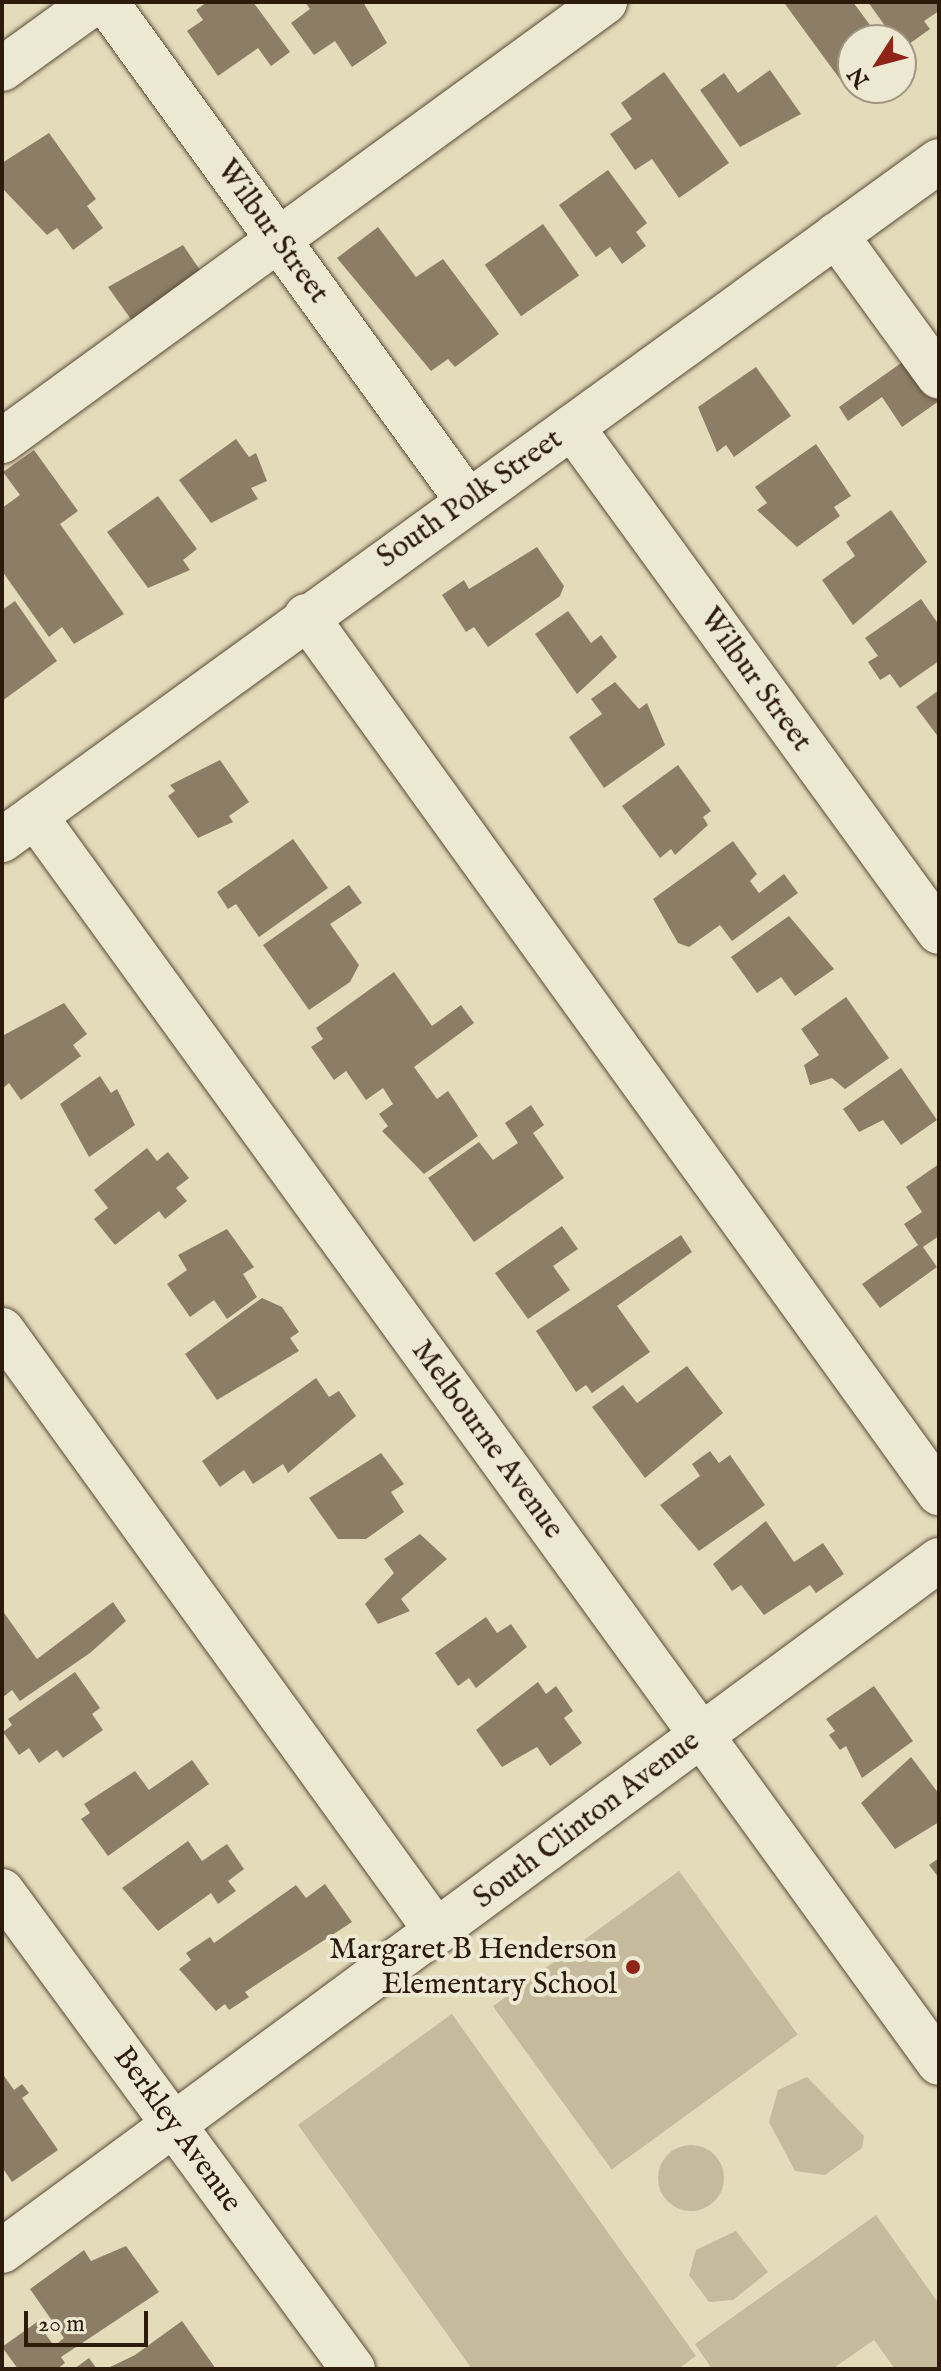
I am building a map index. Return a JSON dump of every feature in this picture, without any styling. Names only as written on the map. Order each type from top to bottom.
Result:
[{"type":"street","points":[[2,69],[95,2]]},
{"type":"street","name":"Wilbur Street","points":[[106,2],[467,500]]},
{"type":"street","points":[[2,441],[605,2]]},
{"type":"street","name":"South Polk Street","points":[[19,828],[306,616],[939,161]]},
{"type":"street","points":[[836,235],[939,377]]},
{"type":"street","name":"Wilbur Street","points":[[572,427],[939,932]]},
{"type":"street","points":[[306,616],[939,1493]]},
{"type":"street","name":"Melbourne Avenue","points":[[19,828],[701,1735],[939,2063]]},
{"type":"street","points":[[2,1330],[437,1932]]},
{"type":"street","name":"South Clinton Avenue","points":[[2,2251],[939,1560]]},
{"type":"street","name":"Berkley Avenue","points":[[2,1891],[353,2369]]},
{"type":"shaded area","points":[[679,1871],[798,2034],[612,2170],[493,2006]]},
{"type":"shaded area","points":[[452,2014],[696,2356],[678,2369],[472,2369],[298,2125]]},
{"type":"shaded area","points":[[807,2077],[864,2136],[862,2148],[825,2175],[795,2171],[769,2122],[778,2090]]},
{"type":"shaded area","points":[[685,2145],[697,2145],[709,2150],[719,2160],[724,2178],[722,2191],[709,2206],[697,2211],[685,2211],[673,2206],[663,2196],[658,2184],[658,2172],[663,2160],[673,2150]]},
{"type":"shaded area","points":[[876,2215],[939,2304],[939,2369],[895,2369],[874,2340],[832,2369],[712,2369],[695,2344]]},
{"type":"shaded area","points":[[736,2231],[768,2272],[733,2300],[709,2302],[689,2275],[696,2250]]},
{"type":"building","points":[[207,2],[253,2],[290,52],[271,66],[258,48],[218,76],[187,31],[203,20],[196,10]]},
{"type":"building","points":[[305,2],[363,2],[387,43],[352,67],[335,41],[314,55],[291,23],[310,9]]},
{"type":"building","points":[[853,2],[869,24],[837,24],[837,75],[785,4]]},
{"type":"building","points":[[868,2],[939,2],[939,11],[924,21],[930,29],[917,38],[917,24],[884,24]]},
{"type":"building","points":[[770,70],[801,114],[740,147],[700,90],[724,73],[738,93]]},
{"type":"building","points":[[664,72],[729,163],[679,198],[652,159],[635,170],[610,134],[632,119],[621,103]]},
{"type":"building","points":[[49,133],[96,199],[87,206],[103,228],[73,250],[57,228],[47,235],[2,188],[2,163]]},
{"type":"building","points":[[608,170],[647,223],[636,232],[646,246],[622,264],[610,247],[596,257],[559,205]]},
{"type":"building","points":[[543,224],[579,276],[521,316],[485,265]]},
{"type":"building","points":[[378,227],[416,277],[443,259],[499,334],[455,367],[448,359],[431,371],[337,258]]},
{"type":"building","points":[[183,245],[204,276],[135,325],[108,287]]},
{"type":"building","points":[[911,356],[939,401],[902,427],[882,397],[848,421],[839,407]]},
{"type":"building","points":[[756,367],[791,416],[734,457],[726,445],[717,452],[698,407]]},
{"type":"building","points":[[236,439],[249,457],[256,453],[267,481],[251,488],[258,499],[211,523],[179,480]]},
{"type":"building","points":[[816,444],[851,496],[834,507],[840,516],[797,547],[757,510],[767,503],[755,487]]},
{"type":"building","points":[[34,450],[78,511],[60,524],[124,614],[74,644],[62,627],[49,637],[2,571],[2,508],[20,495],[3,472]]},
{"type":"building","points":[[158,496],[197,549],[183,560],[190,570],[148,588],[107,532]]},
{"type":"building","points":[[891,510],[927,562],[853,625],[822,580],[855,556],[846,542]]},
{"type":"building","points":[[537,547],[564,586],[560,596],[488,647],[474,627],[466,632],[442,595],[464,580],[469,589]]},
{"type":"building","points":[[921,599],[939,625],[939,661],[900,688],[890,674],[880,680],[868,662],[878,656],[865,638]]},
{"type":"building","points":[[15,601],[57,661],[2,701],[2,610]]},
{"type":"building","points":[[568,611],[591,643],[601,635],[617,657],[577,694],[535,634]]},
{"type":"building","points":[[615,682],[639,709],[647,703],[665,745],[604,788],[569,737],[602,714],[591,699]]},
{"type":"building","points":[[939,690],[939,738],[916,707]]},
{"type":"building","points":[[220,760],[249,802],[229,816],[233,822],[198,838],[168,796],[175,791],[170,785]]},
{"type":"building","points":[[678,765],[711,811],[703,817],[708,825],[675,855],[671,849],[660,858],[622,806]]},
{"type":"building","points":[[293,839],[328,888],[259,937],[236,904],[228,909],[217,892]]},
{"type":"building","points":[[733,841],[757,874],[750,881],[759,893],[784,874],[798,893],[732,941],[720,925],[689,947],[678,943],[653,899]]},
{"type":"building","points":[[349,885],[362,903],[330,924],[359,965],[350,982],[309,1010],[263,945]]},
{"type":"building","points":[[789,916],[834,969],[795,996],[781,977],[757,993],[731,957]]},
{"type":"building","points":[[394,972],[432,1026],[461,1005],[474,1023],[414,1067],[437,1099],[448,1091],[478,1136],[424,1174],[382,1131],[388,1126],[379,1114],[393,1104],[383,1088],[366,1100],[346,1071],[334,1080],[311,1047],[323,1039],[316,1028]]},
{"type":"building","points":[[846,997],[889,1058],[845,1089],[832,1078],[810,1085],[804,1065],[819,1055],[801,1029]]},
{"type":"building","points":[[64,1003],[87,1034],[73,1045],[81,1056],[21,1100],[9,1083],[2,1089],[2,1036]]},
{"type":"building","points":[[901,1068],[937,1120],[901,1145],[883,1120],[859,1132],[843,1109]]},
{"type":"building","points":[[100,1076],[111,1093],[117,1089],[135,1125],[89,1157],[60,1104]]},
{"type":"building","points":[[531,1105],[544,1125],[533,1133],[564,1178],[474,1242],[428,1178],[479,1142],[493,1160],[518,1143],[505,1123]]},
{"type":"building","points":[[147,1148],[157,1161],[168,1152],[189,1178],[176,1188],[187,1201],[165,1219],[159,1211],[115,1245],[94,1219],[108,1208],[94,1190]]},
{"type":"building","points":[[939,1164],[939,1236],[923,1247],[937,1267],[880,1308],[862,1284],[918,1245],[904,1224],[922,1212],[906,1187]]},
{"type":"building","points":[[562,1226],[578,1249],[553,1266],[570,1290],[528,1319],[495,1273]]},
{"type":"building","points":[[227,1229],[254,1267],[243,1274],[257,1297],[227,1319],[214,1300],[190,1317],[167,1284],[187,1270],[178,1255]]},
{"type":"building","points":[[681,1235],[692,1252],[617,1306],[650,1352],[592,1393],[586,1385],[576,1392],[536,1331]]},
{"type":"building","points":[[262,1298],[282,1307],[299,1332],[290,1338],[299,1351],[217,1400],[185,1354]]},
{"type":"building","points":[[687,1366],[723,1413],[645,1478],[592,1407],[623,1385],[637,1403]]},
{"type":"building","points":[[316,1378],[329,1397],[339,1391],[356,1416],[288,1473],[283,1464],[253,1484],[244,1470],[220,1487],[202,1461]]},
{"type":"building","points":[[710,1451],[719,1463],[730,1455],[765,1505],[699,1551],[660,1505],[700,1476],[692,1464]]},
{"type":"building","points":[[381,1453],[404,1484],[391,1492],[404,1512],[366,1539],[338,1539],[309,1498]]},
{"type":"building","points":[[766,1521],[794,1562],[823,1543],[844,1574],[816,1593],[810,1585],[764,1615],[741,1585],[732,1591],[713,1564]]},
{"type":"building","points":[[420,1534],[447,1559],[401,1599],[410,1611],[378,1624],[365,1604],[394,1573],[384,1559]]},
{"type":"building","points":[[113,1602],[126,1621],[90,1653],[20,1701],[12,1690],[2,1698],[2,1610],[37,1659]]},
{"type":"building","points":[[486,1617],[497,1633],[511,1624],[527,1647],[476,1688],[469,1678],[458,1686],[435,1653]]},
{"type":"building","points":[[75,1672],[100,1708],[92,1714],[103,1730],[63,1758],[57,1750],[39,1763],[29,1748],[19,1755],[3,1732],[12,1725],[8,1719]]},
{"type":"building","points":[[538,1682],[546,1694],[556,1686],[573,1711],[564,1718],[582,1743],[550,1766],[537,1747],[502,1767],[476,1730]]},
{"type":"building","points":[[874,1686],[913,1741],[862,1778],[846,1746],[840,1750],[829,1735],[835,1731],[826,1719]]},
{"type":"building","points":[[911,1757],[939,1794],[939,1822],[895,1849],[861,1803]]},
{"type":"building","points":[[192,1760],[209,1784],[108,1856],[81,1819],[90,1813],[84,1804],[135,1771],[149,1790]]},
{"type":"building","points":[[188,1841],[202,1861],[227,1844],[244,1869],[228,1881],[236,1891],[218,1904],[211,1893],[158,1931],[122,1888]]},
{"type":"building","points":[[939,1858],[939,1878],[929,1865]]},
{"type":"building","points":[[325,1884],[352,1922],[245,1992],[249,1997],[229,2010],[225,2004],[216,2011],[179,1969],[191,1960],[186,1953],[210,1937],[214,1943],[296,1885],[306,1898]]},
{"type":"building","points":[[2,2073],[14,2090],[22,2084],[29,2093],[22,2098],[58,2150],[12,2182],[2,2167]]},
{"type":"building","points":[[126,2246],[159,2292],[61,2357],[65,2363],[57,2369],[18,2369],[2,2347],[37,2322],[54,2346],[64,2338],[30,2289],[84,2250],[91,2261]]},
{"type":"building","points":[[182,2321],[216,2369],[106,2369],[135,2355]]},
{"type":"building","points":[[89,2358],[97,2369],[74,2369]]},
{"type":"place","name":"Margaret B Henderson Elementary School","points":[[633,1967]]}]
